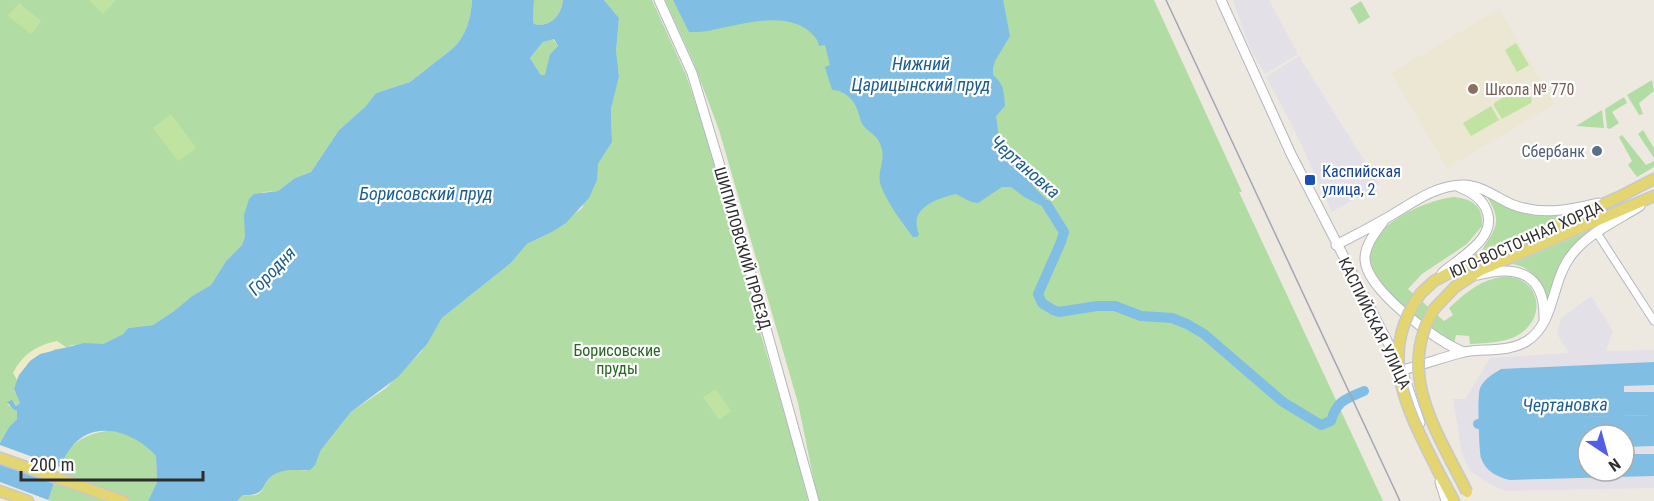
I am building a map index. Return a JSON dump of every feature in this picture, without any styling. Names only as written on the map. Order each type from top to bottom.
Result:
[{"type":"main road","name":"ШИПИЛОВСКИЙ ПРОЕЗД","points":[[659,0],[692,73],[732,206],[814,501]]},
{"type":"main road","name":"КАСПИЙСКАЯ УЛИЦА","points":[[1215,0],[1336,245],[1402,370],[1446,501]]},
{"type":"main road","name":"КАСПИЙСКАЯ УЛИЦА","points":[[1221,0],[1289,150]]},
{"type":"main road","name":"ЮГО-ВОСТОЧНАЯ ХОРДА","points":[[1454,501],[1411,414],[1399,374],[1400,335],[1406,317],[1421,293],[1434,281],[1495,250],[1619,197],[1654,179]]},
{"type":"main road","points":[[1336,245],[1430,193],[1454,186],[1478,187],[1514,205],[1540,211],[1568,210],[1619,197]]},
{"type":"main road","points":[[1434,281],[1476,246],[1486,234],[1488,227],[1489,215],[1483,204],[1467,190],[1454,186]]},
{"type":"main road","points":[[1402,370],[1464,352],[1516,346],[1532,337],[1543,323],[1562,268],[1580,245],[1654,196]]},
{"type":"main road","name":"ЮГО-ВОСТОЧНАЯ ХОРДА","points":[[1472,501],[1430,415],[1419,384],[1418,351],[1424,328],[1434,309],[1463,280],[1501,261],[1654,196]]},
{"type":"main road","points":[[1386,219],[1367,248],[1365,261],[1369,276],[1380,291],[1432,335],[1452,348],[1464,352]]},
{"type":"main road","points":[[1463,280],[1493,271],[1506,270],[1514,270],[1527,276],[1536,285],[1540,295],[1543,323]]},
{"type":"main road","points":[[0,458],[123,501]]},
{"type":"main road","points":[[0,491],[28,501]]},
{"type":"street","points":[[1597,233],[1654,321]]},
{"type":"shaded area","points":[[1233,0],[1269,0],[1298,54],[1265,74],[1248,44]]},
{"type":"shaded area","name":"Школа № 770","points":[[1499,9],[1555,104],[1447,168],[1391,73]]},
{"type":"shaded area","points":[[1299,56],[1379,184],[1332,212],[1293,127],[1266,77]]},
{"type":"shaded area","points":[[1591,296],[1613,331],[1606,351],[1654,350],[1654,488],[1505,491],[1470,471],[1462,454],[1453,399],[1465,399],[1490,358],[1569,353],[1557,334],[1561,318]]},
{"type":"green space","points":[[0,0],[472,0],[467,27],[461,39],[452,49],[410,82],[376,93],[365,107],[339,130],[311,172],[295,178],[278,191],[264,192],[249,199],[242,245],[226,261],[211,285],[153,325],[128,328],[123,334],[103,344],[72,345],[63,349],[14,391],[20,403],[16,406],[14,402],[7,404],[17,411],[17,419],[9,427],[0,443]]},
{"type":"green space","points":[[91,0],[116,0],[103,14]]},
{"type":"green space","points":[[534,0],[563,0],[554,20],[540,25],[534,24],[533,21]]},
{"type":"green space","name":"Борисовские пруды","points":[[604,0],[652,0],[686,75],[707,137],[739,263],[749,281],[756,318],[804,479],[808,501],[237,501],[243,495],[260,493],[269,478],[281,471],[306,471],[317,460],[321,450],[351,412],[386,388],[421,352],[442,318],[511,263],[527,244],[552,232],[582,208],[598,164],[612,142],[611,109],[619,73],[616,52],[619,18]]},
{"type":"green space","points":[[665,0],[1154,0],[1242,192],[1239,192],[1383,501],[818,501],[798,403],[719,130],[693,61]]},
{"type":"green space","points":[[1361,1],[1370,17],[1359,24],[1350,8]]},
{"type":"green space","points":[[19,3],[41,21],[31,34],[8,16]]},
{"type":"green space","points":[[553,39],[558,46],[550,54],[546,75],[541,75],[530,58],[543,42]]},
{"type":"green space","points":[[1516,43],[1529,65],[1517,72],[1505,50]]},
{"type":"green space","points":[[1652,80],[1654,91],[1639,103],[1643,114],[1639,115],[1627,95]]},
{"type":"green space","points":[[1524,87],[1532,99],[1531,103],[1502,119],[1494,103]]},
{"type":"green space","points":[[1624,97],[1627,103],[1612,112],[1619,123],[1610,129],[1607,128],[1605,109]]},
{"type":"green space","points":[[1491,106],[1499,120],[1471,136],[1463,123]]},
{"type":"green space","points":[[1602,110],[1604,128],[1576,126]]},
{"type":"green space","points":[[171,114],[196,148],[178,161],[153,128]]},
{"type":"green space","points":[[1643,130],[1654,148],[1654,158],[1638,134]]},
{"type":"green space","points":[[1622,135],[1646,165],[1654,161],[1654,167],[1637,177],[1628,165],[1632,161],[1619,137]]},
{"type":"green space","points":[[1453,197],[1475,204],[1481,213],[1482,226],[1467,244],[1422,274],[1408,289],[1444,321],[1453,315],[1449,308],[1477,286],[1496,278],[1509,277],[1520,280],[1529,286],[1534,294],[1535,315],[1530,325],[1514,337],[1496,342],[1470,344],[1469,336],[1456,335],[1454,344],[1428,328],[1389,294],[1377,283],[1370,270],[1368,263],[1370,250],[1376,238],[1386,227],[1412,210]]},
{"type":"green space","points":[[1487,197],[1539,215],[1561,216],[1482,250],[1493,231],[1496,220]]},
{"type":"green space","points":[[1598,227],[1560,266],[1548,300],[1536,276],[1525,268],[1512,264]]},
{"type":"green space","points":[[716,389],[731,411],[719,420],[703,397]]},
{"type":"green space","points":[[106,431],[121,432],[134,437],[156,456],[157,482],[148,501],[48,501],[60,464],[72,446],[91,434]]},
{"type":"sand","points":[[57,341],[67,348],[55,349],[19,375],[17,380],[13,373],[25,356],[36,348]]},
{"type":"water","name":"Борисовский пруд","points":[[472,0],[534,0],[533,21],[534,24],[540,25],[554,20],[563,0],[604,0],[619,18],[616,52],[619,76],[611,109],[612,142],[598,164],[597,180],[589,198],[566,223],[527,244],[511,263],[442,318],[427,344],[398,377],[351,412],[321,450],[315,465],[310,470],[281,471],[271,476],[261,491],[252,495],[243,495],[237,501],[148,501],[157,482],[156,456],[137,440],[126,435],[102,431],[90,433],[79,439],[70,449],[60,467],[48,501],[0,501],[0,443],[9,427],[17,419],[17,411],[7,402],[12,400],[16,406],[20,403],[14,389],[19,375],[30,361],[40,354],[84,343],[103,344],[123,334],[128,328],[153,325],[211,285],[226,261],[242,245],[245,236],[244,215],[249,199],[254,194],[278,191],[295,178],[311,172],[339,130],[365,107],[376,93],[410,82],[457,44],[467,27]],"holes":[[[554,39],[558,46],[550,54],[545,75],[541,75],[530,58],[543,42]]]},
{"type":"water","name":"Нижний Царицынский пруд","points":[[673,0],[1003,0],[1010,36],[993,68],[993,75],[1003,89],[1005,101],[1005,106],[996,116],[999,140],[1009,157],[1025,164],[1034,187],[1046,199],[1055,214],[1011,187],[1002,187],[978,203],[956,194],[933,202],[921,211],[917,217],[919,234],[913,237],[899,219],[881,186],[879,177],[883,154],[879,141],[861,122],[852,100],[841,92],[832,90],[825,67],[830,65],[825,45],[819,46],[817,39],[809,31],[787,21],[762,21],[689,32]]},
{"type":"water","points":[[1654,362],[1654,385],[1624,386],[1624,392],[1654,392],[1654,415],[1482,420],[1483,427],[1576,425],[1576,478],[1510,480],[1501,478],[1486,467],[1481,458],[1479,393],[1480,388],[1489,377],[1501,369]]},
{"type":"water","points":[[1636,424],[1654,424],[1654,446],[1636,447]]},
{"type":"water","points":[[1636,454],[1654,454],[1654,476],[1636,476]]},
{"type":"pier","points":[[0,445],[63,468],[57,485],[0,464]]},
{"type":"pier","points":[[0,482],[51,501],[0,501]]},
{"type":"waterway","name":"Чертановка","points":[[1047,205],[1064,232],[1038,294],[1042,303],[1053,310],[1059,312],[1097,306],[1115,306],[1141,316],[1172,318],[1187,324],[1204,334],[1283,402],[1321,425],[1331,421],[1339,404],[1364,391]]},
{"type":"waterway","name":"Чертановка","points":[[1478,424],[1654,420]]},
{"type":"railway","points":[[1166,0],[1400,501]]},
{"type":"place","name":"Школа № 770","points":[[1473,89]]},
{"type":"place","name":"Сбербанк","points":[[1597,151]]},
{"type":"place","name":"Каспийская улица, 2","points":[[1310,180]]},
{"type":"water label","name":"Городня","points":[[272,271]]}]
